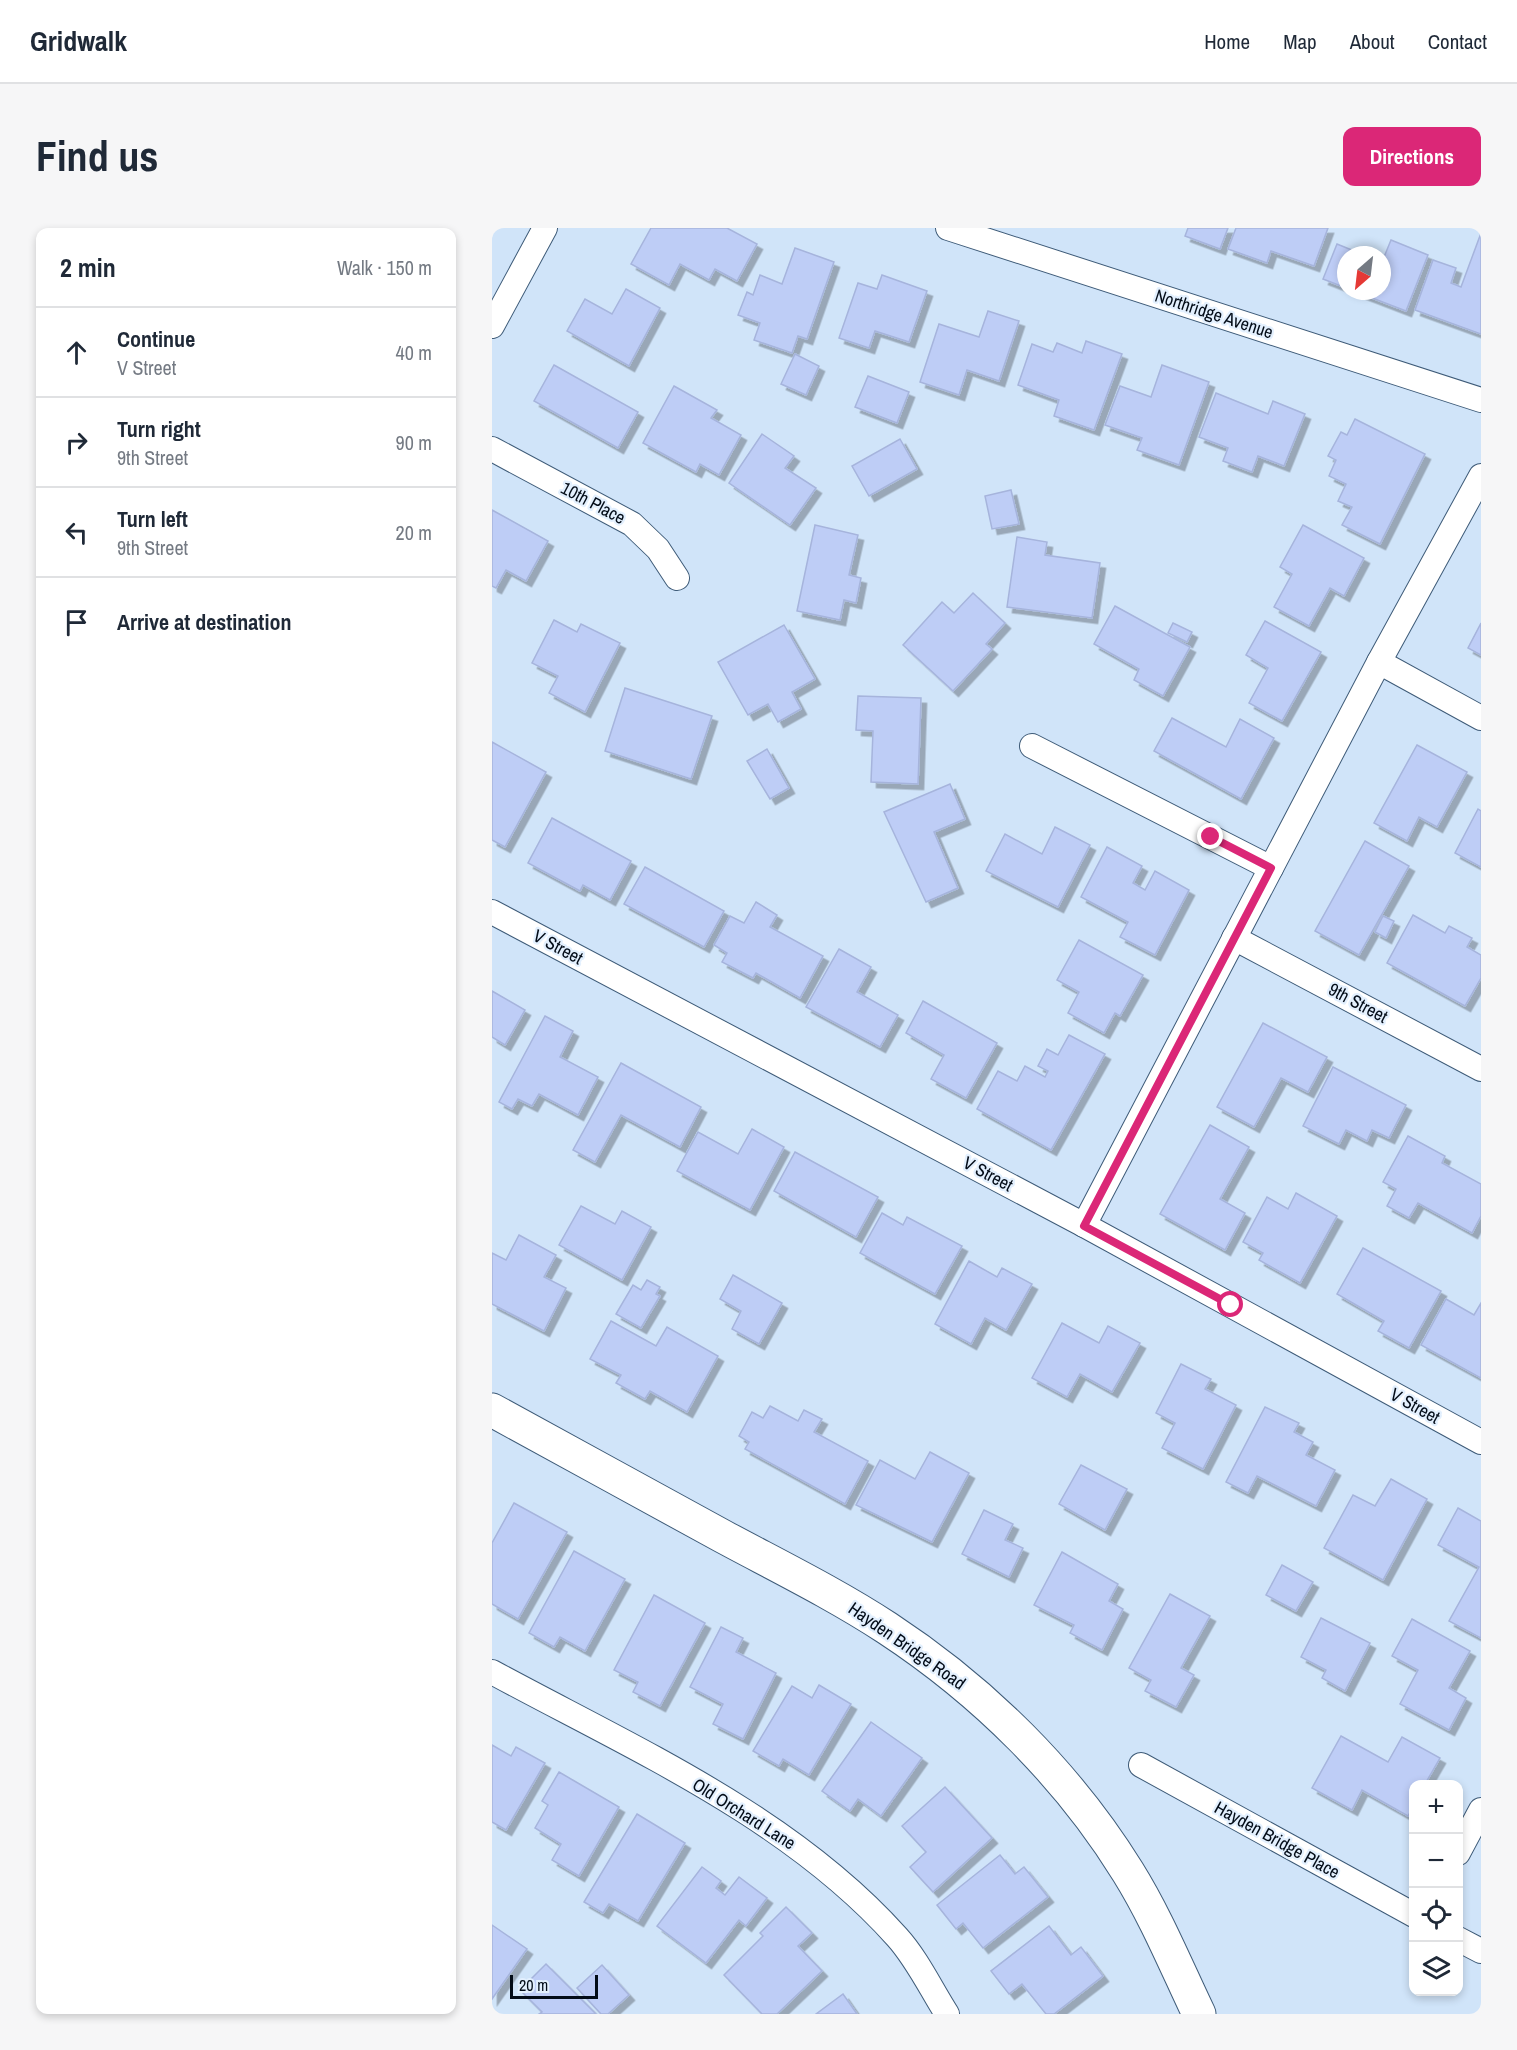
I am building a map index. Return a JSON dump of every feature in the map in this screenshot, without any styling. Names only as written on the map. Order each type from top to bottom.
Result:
[{"type":"street","points":[[492,326],[545,228]]},
{"type":"street","name":"Northridge Avenue","points":[[948,228],[1481,400]]},
{"type":"street","name":"10th Place","points":[[492,449],[632,524],[658,549],[677,578]]},
{"type":"street","points":[[1084,1226],[1379,662],[1481,476]]},
{"type":"street","points":[[1379,662],[1481,718]]},
{"type":"street","points":[[1032,746],[1271,868]]},
{"type":"street","name":"V Street","points":[[492,912],[1084,1226],[1481,1442]]},
{"type":"street","name":"9th Street","points":[[1234,938],[1481,1069]]},
{"type":"street","name":"Hayden Bridge Road","points":[[492,1410],[842,1601],[906,1642],[984,1702],[1025,1741],[1065,1786],[1128,1871],[1149,1908],[1199,2014]]},
{"type":"street","name":"Old Orchard Lane","points":[[492,1672],[722,1797],[812,1857],[898,1938],[947,2014]]},
{"type":"street","name":"Hayden Bridge Place","points":[[1141,1764],[1409,1913]]},
{"type":"street","points":[[1463,1844],[1481,1810]]},
{"type":"street","points":[[1462,1942],[1481,1952]]},
{"type":"building","points":[[651,228],[727,228],[757,244],[737,281],[715,269],[709,280],[680,264],[669,285],[631,264]]},
{"type":"building","points":[[1188,228],[1228,228],[1220,249],[1185,236]]},
{"type":"building","points":[[1236,228],[1328,228],[1314,266],[1271,251],[1267,263],[1228,249]]},
{"type":"building","points":[[1481,233],[1481,334],[1415,310],[1433,260],[1456,268],[1451,283],[1461,287]]},
{"type":"building","points":[[1391,240],[1428,255],[1406,311],[1377,300],[1391,300],[1391,246],[1389,246]]},
{"type":"building","points":[[1337,244],[1342,246],[1337,246],[1337,284],[1323,279]]},
{"type":"building","points":[[795,248],[834,262],[807,339],[798,336],[792,353],[754,340],[760,323],[738,315],[747,292],[753,295],[760,275],[782,284]]},
{"type":"building","points":[[882,275],[927,291],[909,342],[875,331],[869,348],[839,338],[858,283],[877,289]]},
{"type":"building","points":[[626,289],[660,308],[629,366],[567,331],[585,299],[612,314]]},
{"type":"building","points":[[988,311],[1019,321],[999,381],[967,370],[959,395],[920,382],[939,324],[979,337]]},
{"type":"building","points":[[1086,341],[1122,354],[1094,430],[1054,416],[1059,400],[1018,385],[1032,344],[1053,352],[1057,343],[1082,353]]},
{"type":"building","points":[[795,354],[819,366],[806,395],[781,384]]},
{"type":"building","points":[[554,365],[638,412],[618,448],[534,401]]},
{"type":"building","points":[[1162,365],[1209,382],[1179,465],[1137,450],[1142,438],[1105,425],[1120,386],[1151,397]]},
{"type":"building","points":[[868,376],[909,392],[897,423],[855,407]]},
{"type":"building","points":[[674,386],[717,410],[711,418],[741,435],[719,475],[700,464],[696,472],[643,443]]},
{"type":"building","points":[[1216,393],[1268,414],[1273,401],[1305,414],[1284,466],[1258,456],[1252,472],[1223,461],[1228,448],[1199,437]]},
{"type":"building","points":[[1355,419],[1425,454],[1380,544],[1342,525],[1352,507],[1338,501],[1346,484],[1329,476],[1336,460],[1328,456],[1341,432],[1347,435]]},
{"type":"building","points":[[762,434],[794,456],[785,468],[816,488],[790,525],[729,483]]},
{"type":"building","points":[[900,439],[917,469],[869,496],[852,466]]},
{"type":"building","points":[[1011,490],[1019,524],[992,529],[985,496]]},
{"type":"building","points":[[492,510],[548,541],[526,581],[506,570],[496,588],[492,586]]},
{"type":"building","points":[[815,525],[858,535],[849,575],[861,578],[856,603],[844,600],[840,620],[797,611]]},
{"type":"building","points":[[1303,525],[1364,558],[1344,596],[1330,588],[1309,626],[1274,607],[1292,574],[1280,567]]},
{"type":"building","points":[[1017,537],[1047,542],[1045,555],[1100,563],[1092,618],[1007,607]]},
{"type":"building","points":[[973,593],[1005,623],[986,644],[992,649],[953,691],[903,645],[942,602],[954,613]]},
{"type":"building","points":[[1115,606],[1190,647],[1163,696],[1134,680],[1139,669],[1094,644]]},
{"type":"building","points":[[554,620],[577,632],[581,624],[620,643],[585,712],[549,693],[558,676],[532,663]]},
{"type":"building","points":[[1265,621],[1321,652],[1282,721],[1249,703],[1268,668],[1246,655]]},
{"type":"building","points":[[1173,623],[1192,632],[1187,642],[1168,633]]},
{"type":"building","points":[[1481,623],[1481,655],[1468,648]]},
{"type":"building","points":[[784,625],[815,679],[792,692],[801,709],[778,722],[768,704],[748,715],[718,662]]},
{"type":"building","points":[[625,688],[712,716],[691,779],[605,751]]},
{"type":"building","points":[[858,696],[921,698],[918,784],[871,782],[873,731],[856,730]]},
{"type":"building","points":[[1172,718],[1226,747],[1240,719],[1274,738],[1241,799],[1154,751]]},
{"type":"building","points":[[492,742],[546,772],[505,847],[492,840]]},
{"type":"building","points":[[1417,745],[1467,772],[1437,827],[1419,817],[1407,841],[1374,823]]},
{"type":"building","points":[[767,749],[789,788],[770,799],[747,761]]},
{"type":"building","points":[[950,784],[965,819],[934,832],[958,888],[926,902],[884,812]]},
{"type":"building","points":[[1478,809],[1481,811],[1481,867],[1455,853]]},
{"type":"building","points":[[552,818],[631,861],[610,900],[583,885],[580,891],[528,863]]},
{"type":"building","points":[[1055,827],[1090,845],[1058,907],[986,871],[1005,834],[1042,854]]},
{"type":"building","points":[[1365,841],[1409,866],[1359,955],[1315,931]]},
{"type":"building","points":[[1107,847],[1142,866],[1133,883],[1145,890],[1155,871],[1189,890],[1155,955],[1120,937],[1128,922],[1081,897]]},
{"type":"building","points":[[645,867],[724,911],[704,947],[624,904]]},
{"type":"building","points":[[756,902],[777,915],[770,927],[823,956],[800,998],[756,973],[753,978],[722,962],[727,953],[714,945],[730,916],[744,923]]},
{"type":"building","points":[[1413,915],[1445,933],[1449,926],[1472,938],[1467,947],[1481,955],[1481,978],[1465,1006],[1387,963]]},
{"type":"building","points":[[1383,916],[1394,921],[1386,938],[1375,932]]},
{"type":"building","points":[[1079,940],[1143,975],[1120,1016],[1115,1013],[1104,1033],[1068,1013],[1079,992],[1057,980]]},
{"type":"building","points":[[839,949],[871,967],[857,992],[898,1015],[880,1047],[806,1007]]},
{"type":"building","points":[[492,991],[525,1010],[505,1045],[492,1037]]},
{"type":"building","points":[[923,1001],[997,1043],[966,1098],[931,1079],[944,1055],[906,1033]]},
{"type":"building","points":[[545,1016],[573,1031],[560,1057],[598,1077],[578,1115],[539,1094],[532,1106],[518,1099],[512,1109],[499,1102]]},
{"type":"building","points":[[1263,1023],[1327,1057],[1308,1092],[1281,1078],[1254,1127],[1217,1107]]},
{"type":"building","points":[[1069,1035],[1105,1054],[1051,1150],[977,1109],[998,1071],[1017,1081],[1025,1066],[1045,1077],[1048,1071],[1038,1066],[1047,1049],[1058,1055]]},
{"type":"building","points":[[621,1063],[701,1107],[680,1147],[621,1115],[595,1162],[573,1150]]},
{"type":"building","points":[[1333,1067],[1406,1105],[1389,1138],[1372,1130],[1367,1141],[1346,1130],[1339,1144],[1303,1126]]},
{"type":"building","points":[[1210,1125],[1249,1147],[1220,1199],[1245,1213],[1225,1250],[1160,1214]]},
{"type":"building","points":[[752,1129],[784,1147],[750,1210],[677,1171],[698,1132],[738,1154]]},
{"type":"building","points":[[1408,1136],[1445,1156],[1442,1163],[1481,1184],[1481,1216],[1472,1233],[1418,1203],[1409,1218],[1387,1206],[1396,1189],[1383,1182]]},
{"type":"building","points":[[795,1152],[878,1197],[856,1237],[774,1191]]},
{"type":"building","points":[[1296,1193],[1337,1216],[1300,1283],[1259,1260],[1263,1253],[1243,1242],[1267,1197],[1288,1209]]},
{"type":"building","points":[[581,1206],[615,1224],[622,1211],[651,1227],[622,1280],[559,1245]]},
{"type":"building","points":[[882,1213],[903,1225],[907,1217],[962,1246],[935,1294],[860,1253]]},
{"type":"building","points":[[519,1235],[556,1255],[544,1277],[566,1288],[544,1331],[492,1304],[492,1253],[506,1260]]},
{"type":"building","points":[[1363,1248],[1441,1291],[1409,1348],[1378,1331],[1384,1321],[1337,1294]]},
{"type":"building","points":[[969,1261],[997,1277],[1002,1268],[1032,1284],[1006,1330],[985,1318],[971,1344],[935,1324]]},
{"type":"building","points":[[733,1275],[782,1303],[759,1344],[732,1329],[741,1311],[720,1299]]},
{"type":"building","points":[[647,1280],[660,1287],[656,1294],[660,1296],[641,1328],[616,1314],[633,1285],[641,1290]]},
{"type":"building","points":[[1446,1299],[1474,1315],[1481,1303],[1481,1378],[1421,1345]]},
{"type":"building","points":[[611,1321],[656,1346],[667,1327],[718,1356],[687,1412],[650,1391],[645,1399],[616,1383],[621,1375],[590,1359]]},
{"type":"building","points":[[1062,1323],[1099,1343],[1108,1326],[1140,1343],[1112,1392],[1080,1374],[1067,1397],[1032,1378]]},
{"type":"building","points":[[1181,1364],[1211,1379],[1205,1389],[1236,1405],[1203,1469],[1162,1448],[1175,1423],[1156,1413]]},
{"type":"building","points":[[770,1406],[798,1421],[804,1410],[822,1419],[814,1432],[868,1461],[845,1504],[745,1449],[749,1442],[739,1436],[752,1412],[763,1418]]},
{"type":"building","points":[[1265,1407],[1299,1423],[1294,1432],[1313,1442],[1306,1455],[1335,1470],[1316,1506],[1257,1476],[1248,1493],[1226,1482]]},
{"type":"building","points":[[930,1452],[969,1473],[932,1542],[856,1505],[880,1460],[915,1479]]},
{"type":"building","points":[[1081,1465],[1127,1489],[1105,1530],[1059,1504]]},
{"type":"building","points":[[1391,1479],[1427,1499],[1383,1580],[1324,1548],[1353,1495],[1375,1506]]},
{"type":"building","points":[[514,1503],[567,1532],[518,1619],[492,1604],[492,1543]]},
{"type":"building","points":[[1458,1508],[1481,1521],[1481,1638],[1449,1621],[1479,1567],[1438,1545]]},
{"type":"building","points":[[984,1510],[1013,1524],[1005,1540],[1023,1548],[1009,1577],[962,1554]]},
{"type":"building","points":[[574,1551],[625,1579],[585,1651],[560,1637],[554,1647],[529,1633]]},
{"type":"building","points":[[1062,1552],[1118,1584],[1109,1601],[1123,1609],[1102,1650],[1070,1633],[1074,1625],[1034,1605]]},
{"type":"building","points":[[1282,1565],[1313,1582],[1296,1611],[1266,1595]]},
{"type":"building","points":[[1170,1594],[1210,1616],[1181,1668],[1194,1675],[1176,1707],[1145,1691],[1151,1680],[1129,1668]]},
{"type":"building","points":[[654,1595],[705,1623],[660,1706],[633,1692],[638,1682],[614,1670]]},
{"type":"building","points":[[1321,1618],[1370,1643],[1345,1691],[1322,1678],[1326,1670],[1301,1657]]},
{"type":"building","points":[[1412,1619],[1470,1651],[1449,1688],[1466,1698],[1449,1730],[1400,1704],[1418,1670],[1392,1656]]},
{"type":"building","points":[[721,1627],[743,1638],[736,1652],[776,1673],[743,1739],[713,1724],[723,1704],[690,1687]]},
{"type":"building","points":[[819,1685],[851,1704],[809,1775],[783,1759],[779,1766],[753,1751],[792,1686],[812,1698]]},
{"type":"building","points":[[871,1722],[922,1758],[881,1816],[858,1799],[850,1811],[822,1791]]},
{"type":"building","points":[[1341,1736],[1388,1762],[1402,1737],[1440,1758],[1427,1780],[1409,1780],[1408,1816],[1362,1790],[1352,1810],[1312,1788]]},
{"type":"building","points":[[492,1745],[511,1756],[516,1747],[545,1763],[506,1830],[492,1822]]},
{"type":"building","points":[[559,1772],[619,1807],[579,1876],[552,1860],[561,1844],[535,1828],[548,1805],[542,1801]]},
{"type":"building","points":[[945,1787],[992,1838],[933,1892],[910,1867],[926,1852],[902,1826]]},
{"type":"building","points":[[637,1814],[685,1843],[638,1921],[609,1904],[603,1913],[584,1902]]},
{"type":"building","points":[[1000,1855],[1015,1874],[1024,1867],[1048,1897],[983,1948],[963,1923],[956,1929],[937,1905]]},
{"type":"building","points":[[702,1867],[721,1881],[716,1888],[725,1895],[739,1877],[767,1898],[746,1926],[739,1920],[706,1963],[657,1926]]},
{"type":"building","points":[[786,1907],[812,1933],[798,1946],[822,1971],[777,2014],[762,2014],[724,1975],[763,1936],[760,1933]]},
{"type":"building","points":[[492,1925],[527,1949],[492,1999]]},
{"type":"building","points":[[1049,1926],[1071,1955],[1081,1947],[1103,1976],[1054,2014],[1046,2014],[1022,1984],[1009,1994],[991,1971]]},
{"type":"building","points":[[546,1964],[596,2014],[539,2014],[542,2012],[520,1990]]},
{"type":"building","points":[[602,1965],[629,1995],[608,2014],[601,2014],[577,1988]]},
{"type":"building","points":[[843,1994],[857,2014],[816,2014]]},
{"type":"route","points":[[1211,837],[1271,868],[1084,1226],[1231,1305]]}]
